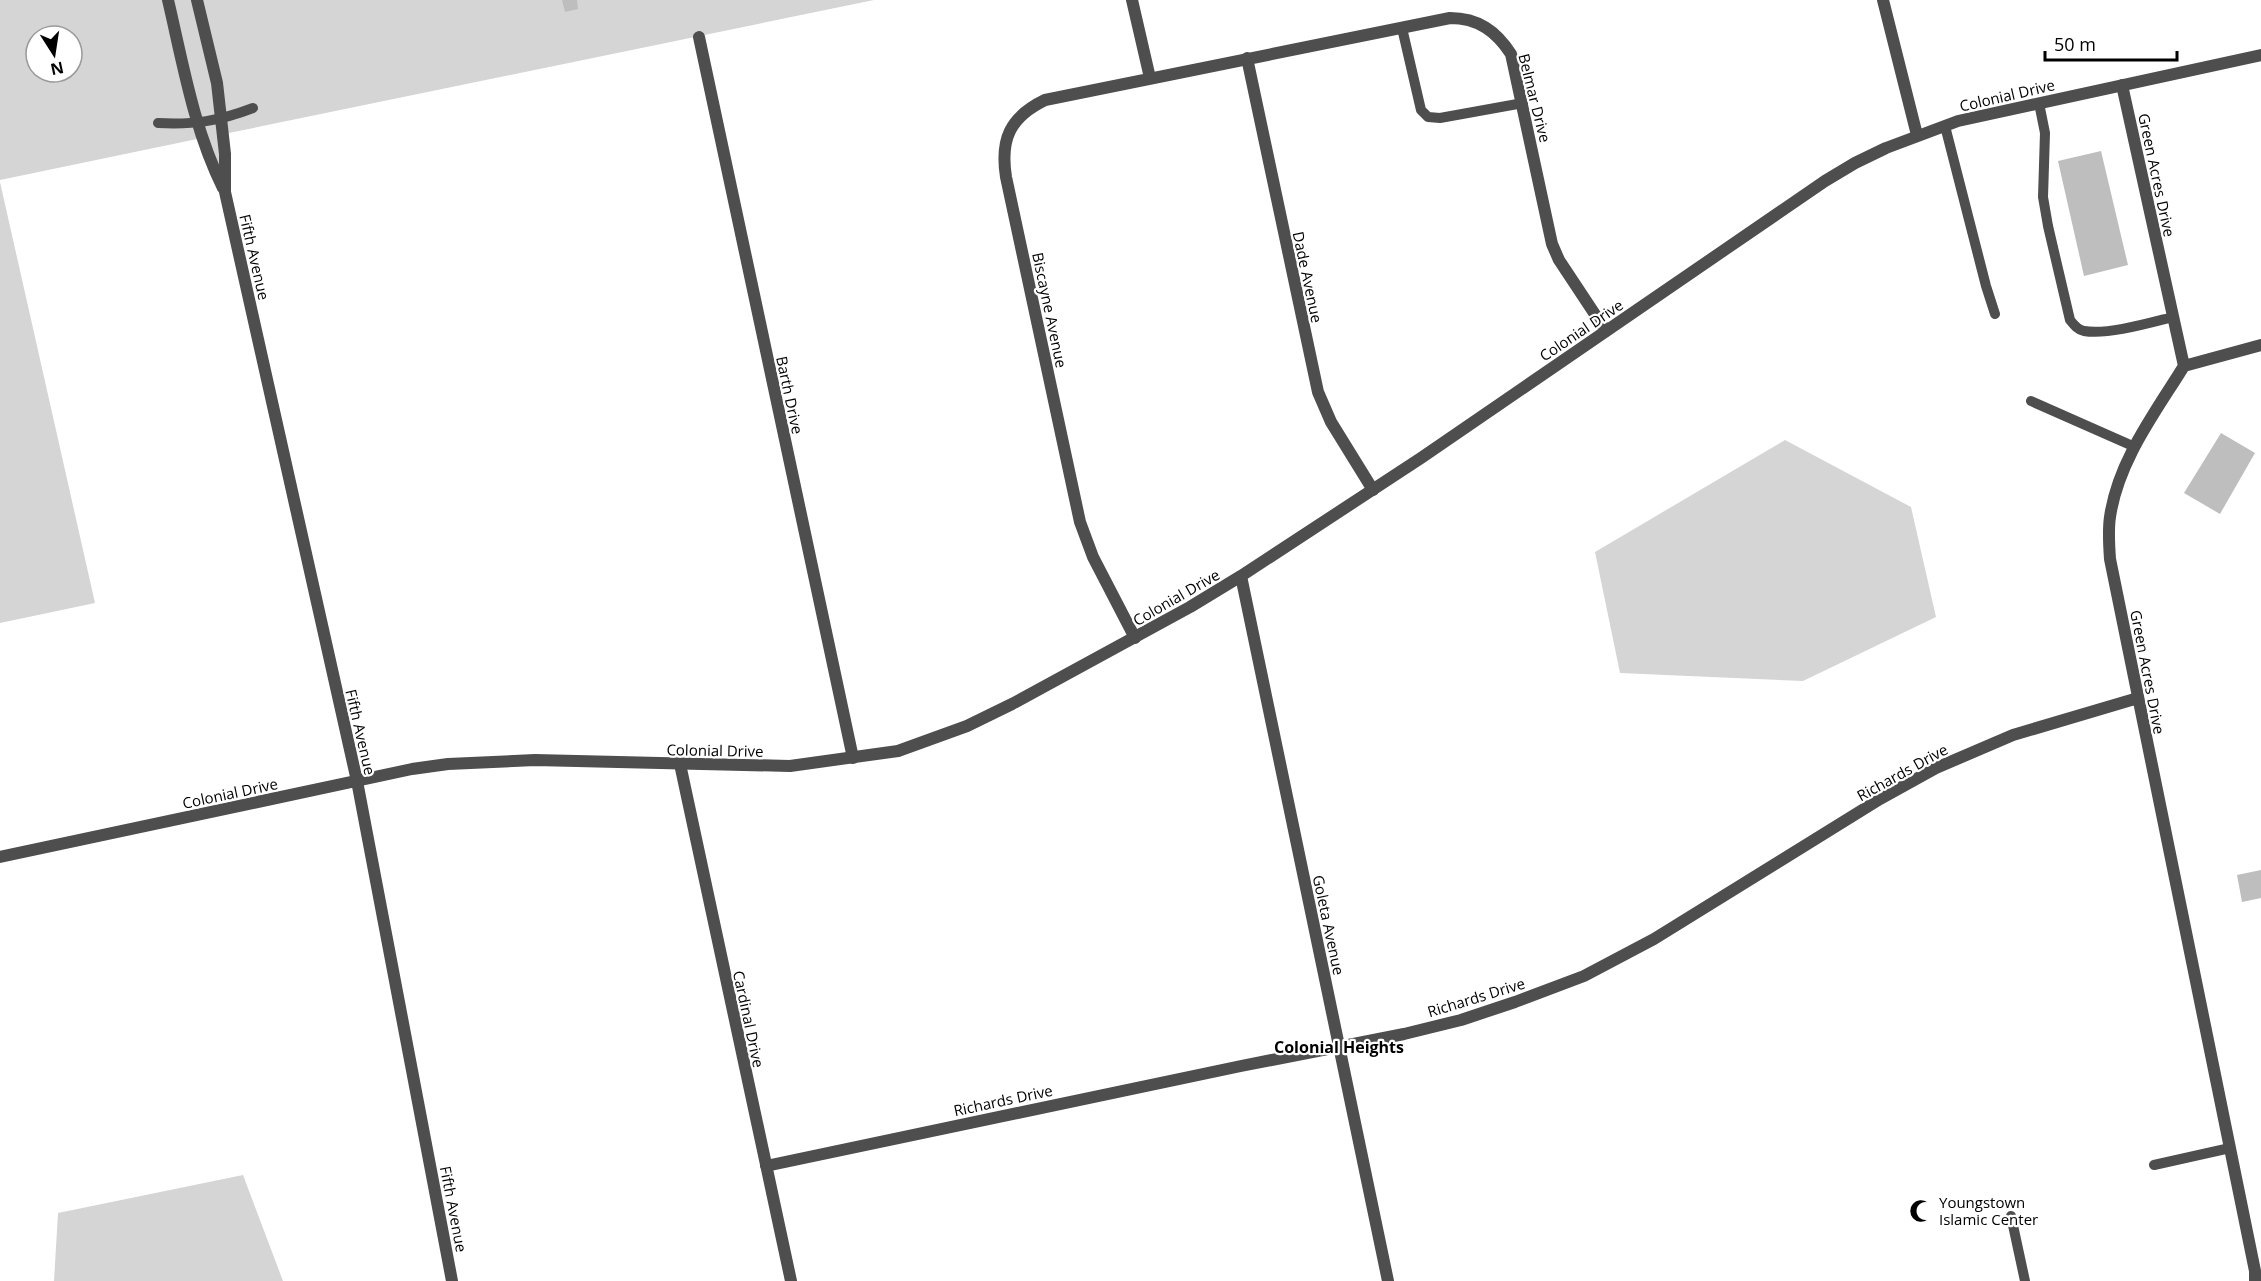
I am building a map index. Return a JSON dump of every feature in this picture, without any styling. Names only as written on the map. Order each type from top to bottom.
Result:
[{"type":"street","name":"Fifth Avenue","points":[[168,0],[207,157],[225,192]]},
{"type":"street","name":"Fifth Avenue","points":[[198,0],[217,82],[222,119],[225,192],[357,781],[452,1281]]},
{"type":"street","points":[[1132,0],[1150,78]]},
{"type":"street","points":[[1883,0],[1917,135]]},
{"type":"street","name":"Belmar Drive","points":[[1150,78],[1450,18],[1476,22],[1489,28],[1501,39],[1511,54],[1552,244],[1559,260],[1606,331]]},
{"type":"street","name":"Barth Drive","points":[[699,37],[853,758]]},
{"type":"street","name":"Colonial Drive","points":[[0,857],[412,769],[448,764],[535,760],[790,766],[898,751],[967,726],[1135,638],[1241,576],[1372,490],[1825,181],[1855,163],[1917,135],[1945,126],[2038,103],[2261,55]]},
{"type":"street","name":"Dade Avenue","points":[[1247,58],[1318,392],[1331,422],[1372,490]]},
{"type":"street","name":"Biscayne Avenue","points":[[1135,638],[1093,557],[1080,522],[1003,160],[1009,130],[1018,117],[1030,107],[1045,100],[1150,78]]},
{"type":"street","name":"Green Acres Drive","points":[[2122,85],[2184,366],[2135,447],[2115,491],[2109,518],[2110,559],[2255,1271],[2255,1281]]},
{"type":"street","points":[[2184,366],[2261,345]]},
{"type":"street","name":"Goleta Avenue","points":[[1241,576],[1388,1281]]},
{"type":"street","name":"Richards Drive","points":[[766,1166],[1404,1034],[1461,1020],[1515,1002],[1584,976],[1654,939],[1880,799],[1936,768],[2013,735],[2138,698]]},
{"type":"street","name":"Cardinal Drive","points":[[680,764],[791,1281]]},
{"type":"lane","points":[[1401,28],[1421,110],[1428,117],[1440,118],[1522,103]]},
{"type":"lane","points":[[2038,103],[2045,133],[2043,197],[2070,320],[2075,327],[2083,331],[2098,331],[2173,317]]},
{"type":"lane","points":[[158,123],[198,124],[254,108]]},
{"type":"lane","points":[[1945,126],[1995,314]]},
{"type":"lane","points":[[2031,401],[2135,447]]},
{"type":"lane","points":[[2154,1165],[2230,1148]]},
{"type":"lane","points":[[2011,1216],[2025,1281]]},
{"type":"shaded area","points":[[0,0],[874,0],[224,134],[225,192],[202,138],[0,180]]},
{"type":"shaded area","points":[[0,182],[95,603],[0,623]]},
{"type":"shaded area","points":[[1785,440],[1911,507],[1936,617],[1803,681],[1620,673],[1595,552]]},
{"type":"shaded area","points":[[243,1175],[283,1281],[54,1281],[58,1213]]},
{"type":"building","points":[[562,0],[577,0],[578,9],[565,12]]},
{"type":"building","points":[[2101,151],[2128,265],[2084,276],[2058,161]]},
{"type":"building","points":[[2221,433],[2255,453],[2220,514],[2184,493]]},
{"type":"building","points":[[2261,870],[2261,898],[2242,902],[2237,875]]},
{"type":"place","name":"Youngstown Islamic Center","points":[[1921,1211]]},
{"type":"district","name":"Colonial Heights","points":[[1339,1047]]}]
